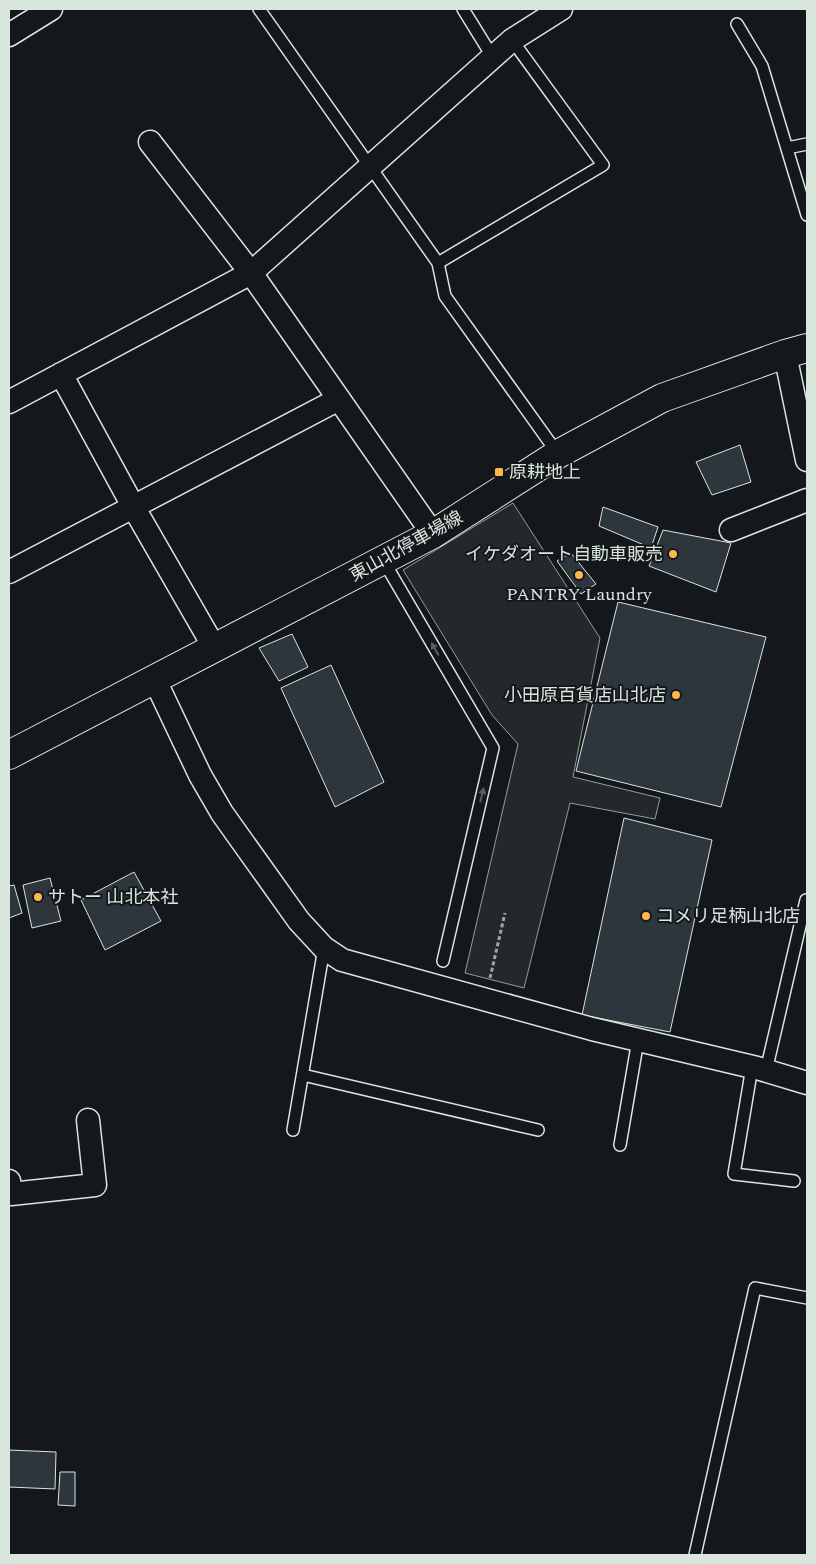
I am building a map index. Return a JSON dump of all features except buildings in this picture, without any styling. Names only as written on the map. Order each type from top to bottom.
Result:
[{"type":"main road","name":"東山北停車場線","points":[[10,751],[433,534],[558,454],[662,398],[796,351]]},
{"type":"street","points":[[9,35],[51,9]]},
{"type":"street","points":[[9,402],[251,273],[492,56],[512,40],[561,9]]},
{"type":"street","points":[[150,142],[251,273],[433,534]]},
{"type":"street","points":[[796,351],[807,460]]},
{"type":"street","points":[[61,374],[134,508],[214,647]]},
{"type":"street","points":[[9,572],[339,399]]},
{"type":"street","points":[[731,530],[807,500]]},
{"type":"street","points":[[154,678],[200,775],[222,813],[299,920],[324,948],[342,960],[638,1040],[759,1069],[807,1084]]},
{"type":"street","points":[[9,1181],[11,1194],[95,1186],[88,1120]]},
{"type":"lane","points":[[259,9],[438,263],[445,296],[558,454]]},
{"type":"lane","points":[[463,9],[492,56]]},
{"type":"lane","points":[[738,24],[762,66],[807,215]]},
{"type":"lane","points":[[438,263],[603,165],[512,40]]},
{"type":"lane","points":[[787,148],[807,144]]},
{"type":"lane","points":[[383,560],[493,748],[443,961]]},
{"type":"lane","points":[[794,1181],[734,1174],[759,1069],[806,900]]},
{"type":"lane","points":[[293,1130],[324,948]]},
{"type":"lane","points":[[620,1145],[638,1040]]},
{"type":"lane","points":[[303,1075],[538,1130]]},
{"type":"lane","points":[[695,1555],[755,1288],[807,1298]]},
{"type":"path","points":[[485,1000],[505,913]]},
{"type":"shaded area","points":[[513,503],[600,638],[573,777],[660,798],[655,819],[570,803],[524,988],[465,973],[518,744],[492,715],[403,570]]},
{"type":"place","name":"原耕地上","points":[[499,472]]},
{"type":"place","name":"イケダオート自動車販売","points":[[673,554]]},
{"type":"place","name":"PANTRY Laundry","points":[[579,575]]},
{"type":"place","name":"小田原百貨店山北店","points":[[676,695]]},
{"type":"place","name":"サトー 山北本社","points":[[38,897]]},
{"type":"place","name":"コメリ足柄山北店","points":[[646,916]]}]
